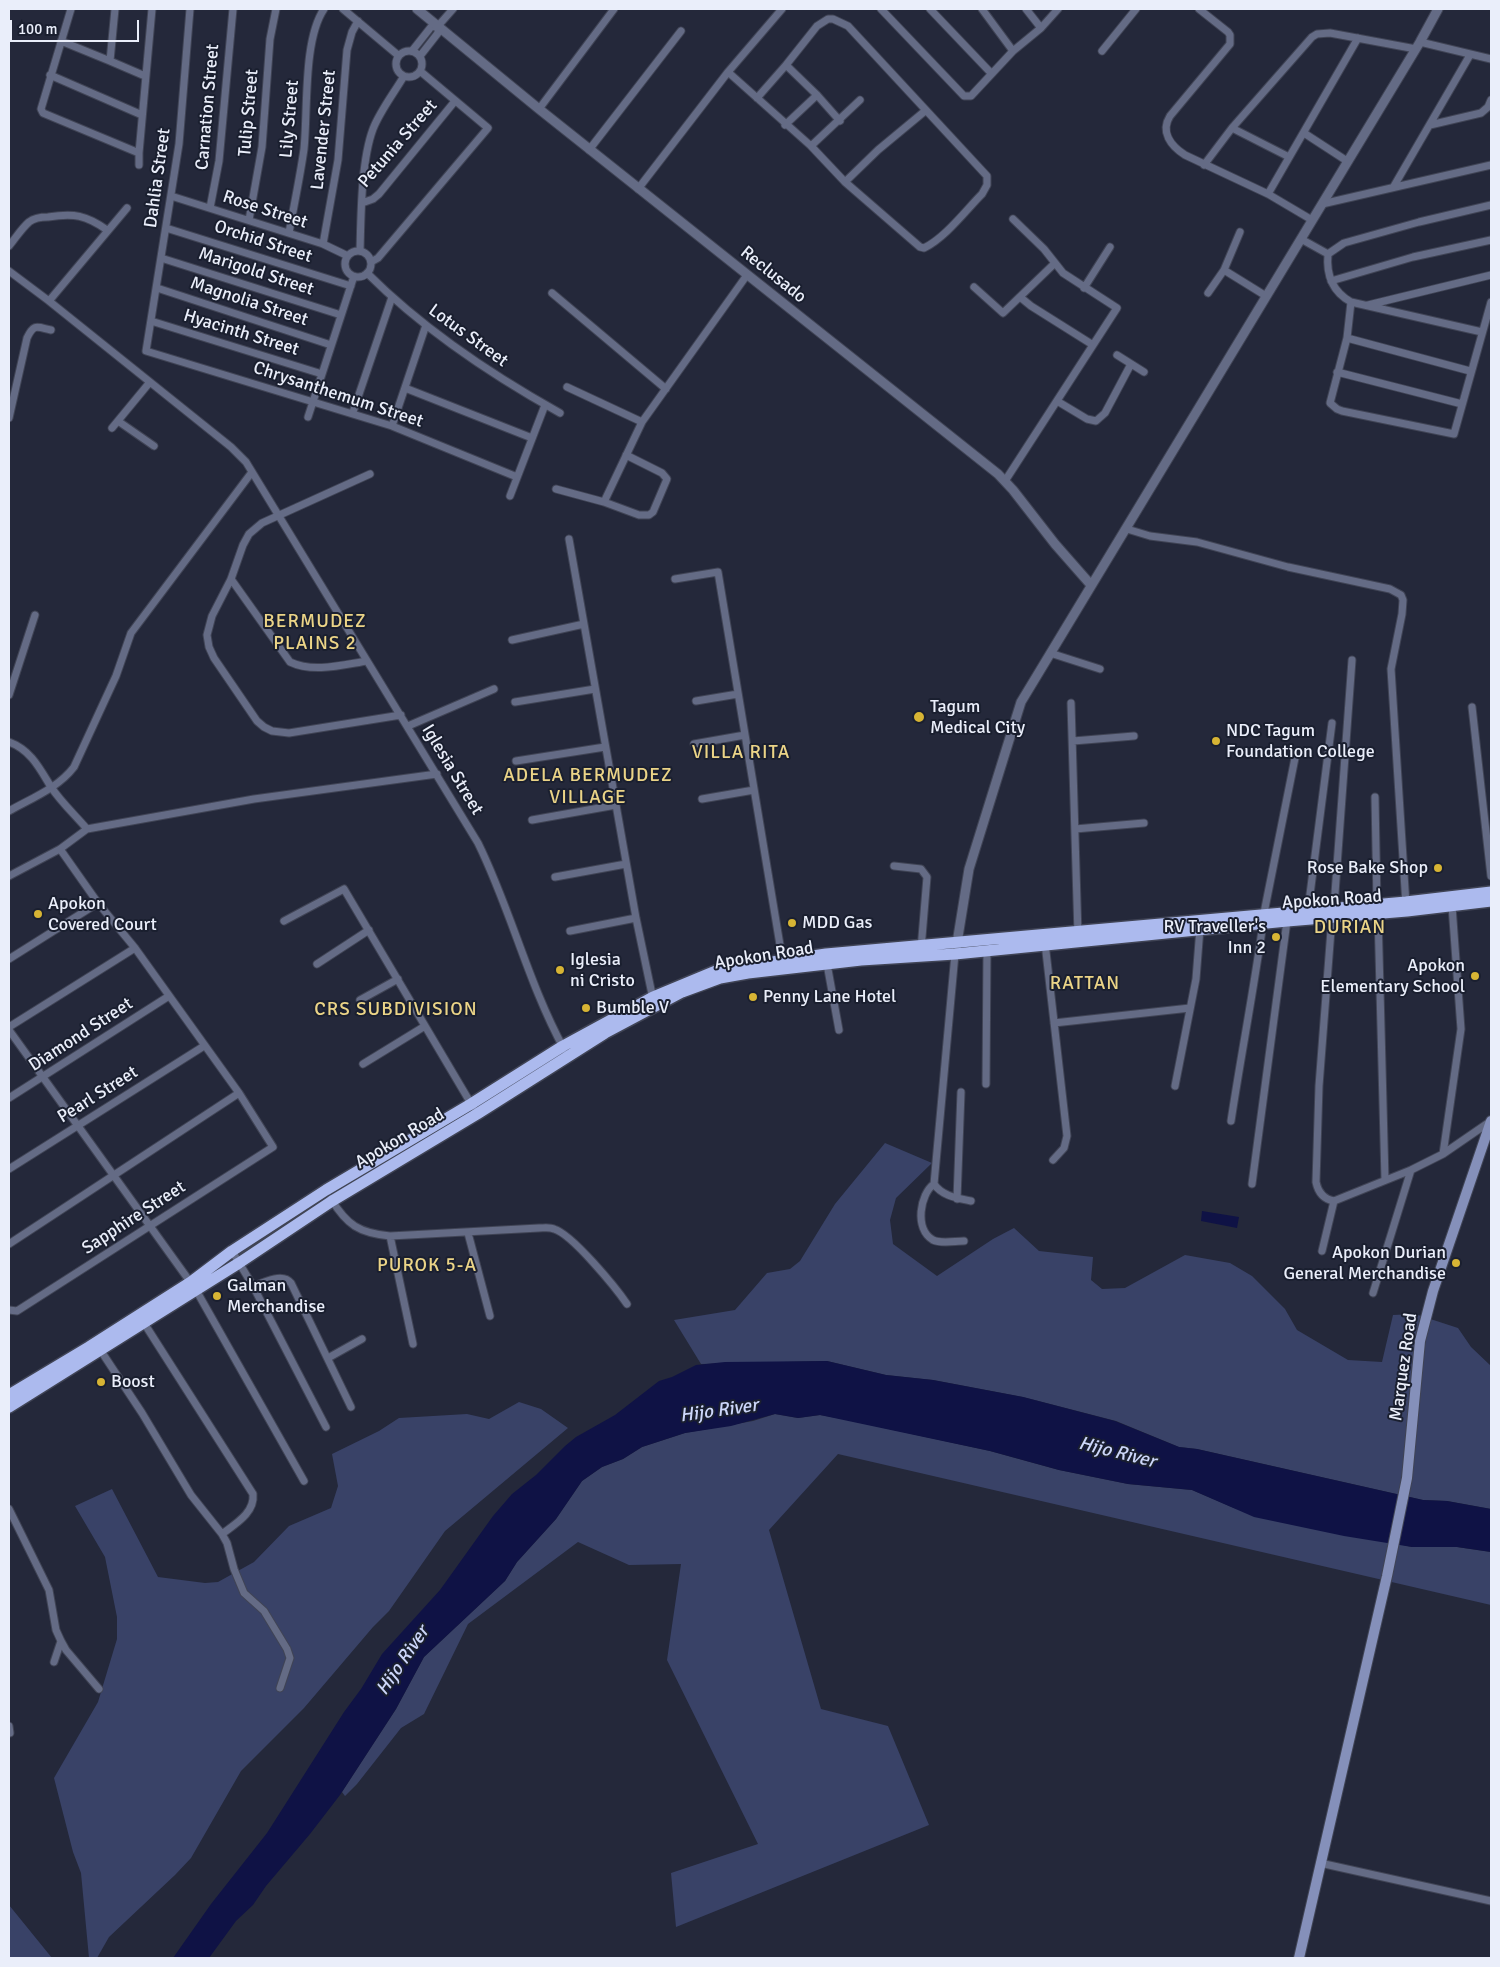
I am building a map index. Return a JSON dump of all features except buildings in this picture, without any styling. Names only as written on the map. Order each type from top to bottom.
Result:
[{"type":"highway","name":"Apokon Road","points":[[1406,907],[1491,892]]},
{"type":"highway","name":"Apokon Road","points":[[1263,918],[1287,921],[1333,912],[1452,906],[1491,901]]},
{"type":"highway","name":"Apokon Road","points":[[9,1395],[193,1286],[239,1263],[566,1051],[605,1032],[654,1002],[720,978],[826,954],[956,948],[1263,918],[1308,910],[1333,912]]},
{"type":"highway","name":"Apokon Road","points":[[956,948],[987,951],[1045,939]]},
{"type":"highway","name":"Apokon Road","points":[[784,964],[827,964],[921,950]]},
{"type":"highway","name":"Apokon Road","points":[[9,1408],[144,1323],[193,1286],[232,1251],[326,1190],[474,1109]]},
{"type":"main road","name":"Marquez Road","points":[[1299,1958],[1387,1576],[1407,1478],[1420,1341],[1425,1319],[1491,1121]]},
{"type":"street","points":[[71,9],[41,105],[43,113],[139,153]]},
{"type":"street","points":[[110,61],[115,9]]},
{"type":"street","points":[[139,165],[152,9]]},
{"type":"street","name":"Dahlia Street","points":[[146,351],[182,119],[190,9]]},
{"type":"street","name":"Carnation Street","points":[[210,208],[219,162],[233,9]]},
{"type":"street","name":"Tulip Street","points":[[249,220],[262,147],[270,39],[276,9]]},
{"type":"street","name":"Lily Street","points":[[289,233],[302,164],[311,43],[316,24],[324,9]]},
{"type":"street","points":[[343,9],[399,56]]},
{"type":"street","name":"Reclusado","points":[[417,9],[589,150],[1004,481],[1054,544],[1091,585]]},
{"type":"street","points":[[412,51],[431,27],[438,26],[453,9]]},
{"type":"street","points":[[539,109],[614,9]]},
{"type":"street","points":[[638,189],[728,72],[782,9]]},
{"type":"street","points":[[881,9],[964,96],[971,96],[991,73],[1013,51],[1041,28],[1058,9]]},
{"type":"street","points":[[930,9],[991,73]]},
{"type":"street","points":[[982,9],[1013,51]]},
{"type":"street","points":[[1026,9],[1041,28]]},
{"type":"street","points":[[1102,51],[1136,9]]},
{"type":"street","points":[[1199,9],[1228,32],[1230,44],[1166,121],[1165,131],[1178,150],[1204,165],[1268,194],[1312,220]]},
{"type":"street","points":[[971,1201],[957,1198],[938,1190],[934,1184],[956,948],[969,869],[1021,702],[1127,529],[1438,9]]},
{"type":"street","points":[[728,72],[785,125],[811,146],[845,182],[916,244],[924,248],[940,236],[982,194],[987,185],[988,179],[848,26],[836,20],[828,19],[817,26],[757,98]]},
{"type":"street","name":"Lavender Street","points":[[324,244],[338,160],[347,50],[352,32],[358,21]]},
{"type":"street","points":[[420,56],[438,32],[438,26]]},
{"type":"street","points":[[589,150],[681,32]]},
{"type":"street","points":[[1204,165],[1232,128],[1312,37],[1317,34],[1330,33],[1418,45],[1491,59]]},
{"type":"street","points":[[1268,194],[1358,38]]},
{"type":"street","points":[[61,42],[145,76]]},
{"type":"street","points":[[407,51],[412,51],[420,56],[422,64],[420,71],[413,77],[404,76],[397,69],[396,64],[399,56],[407,51]]},
{"type":"street","points":[[1394,186],[1470,54]]},
{"type":"street","points":[[786,65],[840,121]]},
{"type":"street","points":[[371,262],[367,255],[360,251],[348,256],[345,265],[350,274],[354,276],[363,276],[367,273],[371,262],[378,258],[488,128],[420,71]]},
{"type":"street","points":[[50,75],[142,115]]},
{"type":"street","points":[[360,251],[362,203],[367,160],[374,128],[404,76]]},
{"type":"street","points":[[785,125],[817,95]]},
{"type":"street","points":[[811,146],[840,121],[860,100]]},
{"type":"street","points":[[1430,125],[1481,113],[1488,107],[1491,100]]},
{"type":"street","name":"Petunia Street","points":[[362,203],[373,199],[379,194],[455,101]]},
{"type":"street","points":[[845,182],[878,150],[925,111]]},
{"type":"street","points":[[1232,128],[1290,157]]},
{"type":"street","points":[[1304,133],[1347,161]]},
{"type":"street","points":[[1322,204],[1491,164]]},
{"type":"street","name":"Rose Street","points":[[171,196],[324,244],[348,256]]},
{"type":"street","points":[[1482,332],[1433,319],[1351,302],[1342,297],[1331,281],[1327,264],[1328,254],[1344,243],[1419,222],[1491,205]]},
{"type":"street","points":[[49,301],[127,208]]},
{"type":"street","points":[[9,246],[28,223],[41,218],[78,215],[93,220],[107,230]]},
{"type":"street","points":[[1004,481],[1117,308],[1063,273],[1044,249],[1013,219]]},
{"type":"street","name":"Orchid Street","points":[[166,228],[351,286]]},
{"type":"street","points":[[1208,293],[1224,270],[1240,232]]},
{"type":"street","points":[[1301,239],[1328,254]]},
{"type":"street","points":[[1331,281],[1413,257],[1491,240]]},
{"type":"street","points":[[1084,288],[1110,247]]},
{"type":"street","name":"Marigold Street","points":[[161,258],[341,316]]},
{"type":"street","points":[[974,287],[1003,313],[1055,263]]},
{"type":"street","points":[[1224,270],[1266,296]]},
{"type":"street","name":"Iglesia Street","points":[[9,271],[231,447],[246,462],[277,516],[408,726],[478,843],[490,867],[541,998],[566,1051]]},
{"type":"street","name":"Lotus Street","points":[[367,273],[392,298],[475,363],[560,413]]},
{"type":"street","points":[[604,502],[642,422],[747,275]]},
{"type":"street","points":[[1365,306],[1491,275]]},
{"type":"street","points":[[308,417],[354,276]]},
{"type":"street","name":"Magnolia Street","points":[[156,288],[331,345]]},
{"type":"street","points":[[552,294],[666,389]]},
{"type":"street","points":[[1020,297],[1093,345]]},
{"type":"street","points":[[353,412],[392,298]]},
{"type":"street","points":[[1351,302],[1347,338],[1330,403],[1332,406],[1342,411],[1454,434],[1470,371],[1491,302]]},
{"type":"street","name":"Hyacinth Street","points":[[151,321],[322,374]]},
{"type":"street","points":[[392,426],[426,325]]},
{"type":"street","points":[[9,418],[30,331],[38,327],[51,330]]},
{"type":"street","points":[[1347,338],[1470,371]]},
{"type":"street","name":"Chrysanthemum Street","points":[[146,351],[353,412],[517,477]]},
{"type":"street","points":[[1117,355],[1144,372]]},
{"type":"street","points":[[1057,401],[1087,419],[1096,421],[1105,413],[1131,364]]},
{"type":"street","points":[[1338,372],[1462,404]]},
{"type":"street","points":[[112,428],[150,382]]},
{"type":"street","points":[[405,388],[532,438]]},
{"type":"street","points":[[567,388],[642,422]]},
{"type":"street","points":[[510,496],[545,405]]},
{"type":"street","points":[[118,421],[154,446]]},
{"type":"street","points":[[556,489],[645,516],[653,512],[667,479],[666,476],[626,455]]},
{"type":"street","points":[[9,810],[52,787],[67,776],[81,755],[116,676],[131,633],[252,472]]},
{"type":"street","points":[[370,474],[262,523],[249,534],[231,579],[208,625],[207,635],[209,647],[214,658],[257,721],[264,727],[282,732],[298,733],[401,715]]},
{"type":"street","points":[[1127,529],[1150,536],[1197,542],[1288,567],[1390,589],[1401,595],[1403,600],[1402,614],[1391,669],[1406,907]]},
{"type":"street","points":[[569,539],[626,864],[654,1002]]},
{"type":"street","points":[[675,579],[718,572],[784,964]]},
{"type":"street","points":[[231,579],[290,662],[298,666],[315,668],[367,662]]},
{"type":"street","points":[[9,695],[35,615]]},
{"type":"street","points":[[512,640],[584,624]]},
{"type":"street","points":[[1050,653],[1100,669]]},
{"type":"street","points":[[1352,660],[1319,1086],[1317,1189],[1322,1197],[1334,1202],[1411,1170],[1442,1154],[1491,1121]]},
{"type":"street","points":[[408,726],[494,689]]},
{"type":"street","points":[[515,702],[595,689]]},
{"type":"street","points":[[696,701],[738,694]]},
{"type":"street","points":[[1071,703],[1078,936]]},
{"type":"street","points":[[1472,707],[1491,876]]},
{"type":"street","points":[[1308,910],[1332,723]]},
{"type":"street","points":[[694,744],[745,735]]},
{"type":"street","points":[[1073,741],[1134,736]]},
{"type":"street","points":[[9,742],[24,750],[34,761],[52,787],[87,829]]},
{"type":"street","points":[[516,762],[606,747]]},
{"type":"street","points":[[1231,1121],[1245,1028],[1254,994],[1263,918],[1296,753]]},
{"type":"street","points":[[9,876],[60,850],[87,829],[254,799],[436,774]]},
{"type":"street","points":[[702,799],[754,790]]},
{"type":"street","points":[[1374,797],[1385,1180]]},
{"type":"street","points":[[532,820],[616,805]]},
{"type":"street","points":[[1075,829],[1144,823]]},
{"type":"street","points":[[9,1244],[239,1093],[135,948],[98,903],[60,850]]},
{"type":"street","points":[[555,877],[626,864]]},
{"type":"street","points":[[894,866],[921,870],[927,877],[921,950]]},
{"type":"street","points":[[284,920],[344,889],[474,1109]]},
{"type":"street","points":[[9,959],[98,903]]},
{"type":"street","points":[[1442,1154],[1461,1029],[1452,906]]},
{"type":"street","points":[[570,931],[636,918]]},
{"type":"street","points":[[1252,1184],[1287,921]]},
{"type":"street","points":[[1174,1086],[1196,979],[1200,924]]},
{"type":"street","points":[[317,964],[368,930]]},
{"type":"street","points":[[1045,939],[1067,1136],[1064,1148],[1053,1160]]},
{"type":"street","points":[[135,948],[9,1029],[42,1078],[193,1286],[304,1481]]},
{"type":"street","points":[[986,1084],[987,951]]},
{"type":"street","points":[[827,964],[839,1030]]},
{"type":"street","points":[[360,1000],[398,979]]},
{"type":"street","name":"Diamond Street","points":[[9,1098],[169,996]]},
{"type":"street","points":[[1054,1023],[1190,1008]]},
{"type":"street","points":[[363,1064],[425,1026]]},
{"type":"street","name":"Pearl Street","points":[[9,1169],[204,1046]]},
{"type":"street","points":[[957,1198],[961,1092]]},
{"type":"street","name":"Sapphire Street","points":[[10,1311],[17,1310],[273,1147],[239,1093]]},
{"type":"street","points":[[1373,1293],[1411,1170]]},
{"type":"street","points":[[934,1184],[926,1192],[922,1207],[924,1230],[934,1241],[964,1241]]},
{"type":"street","points":[[326,1190],[349,1224],[366,1233],[390,1236],[539,1228],[554,1229],[566,1236],[601,1270],[628,1304]]},
{"type":"street","points":[[1322,1251],[1334,1202]]},
{"type":"street","points":[[468,1233],[490,1316]]},
{"type":"street","points":[[390,1236],[413,1344]]},
{"type":"street","points":[[232,1251],[253,1286],[326,1427]]},
{"type":"street","points":[[253,1286],[280,1278],[289,1280],[351,1407]]},
{"type":"street","points":[[144,1323],[254,1494],[254,1501],[247,1514],[222,1534]]},
{"type":"street","points":[[328,1358],[362,1339]]},
{"type":"street","points":[[101,1351],[142,1412],[191,1495],[222,1534],[227,1543],[244,1593],[264,1611],[288,1649],[290,1658],[280,1688]]},
{"type":"street","points":[[9,1509],[49,1590],[53,1602],[54,1621],[61,1641],[66,1650],[99,1689]]},
{"type":"street","points":[[54,1662],[61,1641]]},
{"type":"street","points":[[1320,1863],[1491,1901]]},
{"type":"shaded area","points":[[885,1143],[932,1163],[896,1198],[890,1220],[893,1244],[937,1276],[993,1239],[1014,1228],[1039,1251],[1093,1257],[1091,1280],[1102,1289],[1125,1288],[1185,1255],[1230,1263],[1252,1276],[1285,1309],[1297,1330],[1348,1360],[1382,1362],[1393,1315],[1415,1314],[1458,1328],[1471,1347],[1491,1366],[1491,1509],[1447,1501],[1423,1500],[1197,1449],[1179,1447],[1116,1421],[1023,1397],[933,1380],[886,1375],[827,1361],[701,1364],[674,1320],[735,1310],[767,1273],[790,1269],[800,1261],[835,1204]]},
{"type":"shaded area","points":[[519,1402],[541,1409],[568,1428],[445,1531],[389,1611],[304,1708],[241,1771],[191,1858],[109,1937],[97,1958],[89,1958],[81,1873],[73,1852],[54,1778],[98,1702],[117,1639],[117,1617],[105,1557],[75,1506],[112,1489],[158,1577],[205,1583],[218,1582],[254,1562],[289,1526],[331,1508],[338,1486],[332,1454],[379,1431],[399,1418],[467,1414],[489,1419]]},
{"type":"shaded area","points":[[775,1414],[798,1418],[820,1415],[843,1419],[990,1451],[1059,1470],[1128,1484],[1192,1490],[1234,1508],[1412,1547],[1457,1547],[1491,1552],[1491,1605],[838,1454],[769,1530],[821,1709],[888,1726],[929,1825],[676,1927],[671,1873],[758,1844],[667,1660],[681,1564],[629,1565],[578,1542],[468,1624],[424,1714],[401,1728],[357,1784],[345,1796],[342,1792],[396,1709],[424,1657],[505,1581],[517,1562],[556,1519],[582,1481],[602,1467],[623,1459],[642,1447],[685,1433],[753,1421]]},
{"type":"shaded area","points":[[9,1905],[52,1958],[9,1958]]},
{"type":"water","points":[[1202,1211],[1239,1217],[1237,1228],[1201,1221]]},
{"type":"water","name":"Hijo River","points":[[827,1361],[886,1375],[933,1380],[1023,1397],[1115,1421],[1179,1447],[1197,1449],[1423,1500],[1447,1501],[1491,1509],[1491,1552],[1457,1547],[1412,1547],[1344,1536],[1254,1517],[1192,1490],[1128,1484],[1059,1470],[990,1451],[820,1415],[798,1418],[775,1414],[731,1426],[685,1433],[642,1447],[623,1459],[602,1467],[582,1481],[556,1519],[517,1562],[505,1581],[424,1657],[396,1709],[340,1795],[266,1886],[253,1905],[236,1921],[209,1958],[173,1958],[211,1904],[267,1833],[382,1654],[440,1590],[493,1516],[512,1494],[536,1475],[576,1437],[615,1415],[659,1381],[696,1365],[725,1362]]},
{"type":"place","name":"Tagum Medical City","points":[[919,717]]},
{"type":"place","name":"NDC Tagum Foundation College","points":[[1216,741]]},
{"type":"place","name":"Rose Bake Shop","points":[[1438,868]]},
{"type":"place","name":"Apokon Covered Court","points":[[38,914]]},
{"type":"place","name":"MDD Gas","points":[[792,923]]},
{"type":"place","name":"RV Traveller's Inn 2","points":[[1276,937]]},
{"type":"place","name":"Iglesia ni Cristo","points":[[560,970]]},
{"type":"place","name":"Apokon Elementary School","points":[[1475,976]]},
{"type":"place","name":"Penny Lane Hotel","points":[[753,997]]},
{"type":"place","name":"Bumble V","points":[[586,1008]]},
{"type":"place","name":"Apokon Durian General Merchandise","points":[[1456,1263]]},
{"type":"place","name":"Galman Merchandise","points":[[217,1296]]},
{"type":"place","name":"Boost","points":[[101,1382]]},
{"type":"district","name":"BERMUDEZ PLAINS 2","points":[[315,633]]},
{"type":"district","name":"VILLA RITA","points":[[741,753]]},
{"type":"district","name":"ADELA BERMUDEZ VILLAGE","points":[[588,787]]},
{"type":"district","name":"DURIAN","points":[[1350,928]]},
{"type":"district","name":"RATTAN","points":[[1085,984]]},
{"type":"district","name":"CRS SUBDIVISION","points":[[396,1010]]},
{"type":"district","name":"PUROK 5-A","points":[[427,1266]]}]
